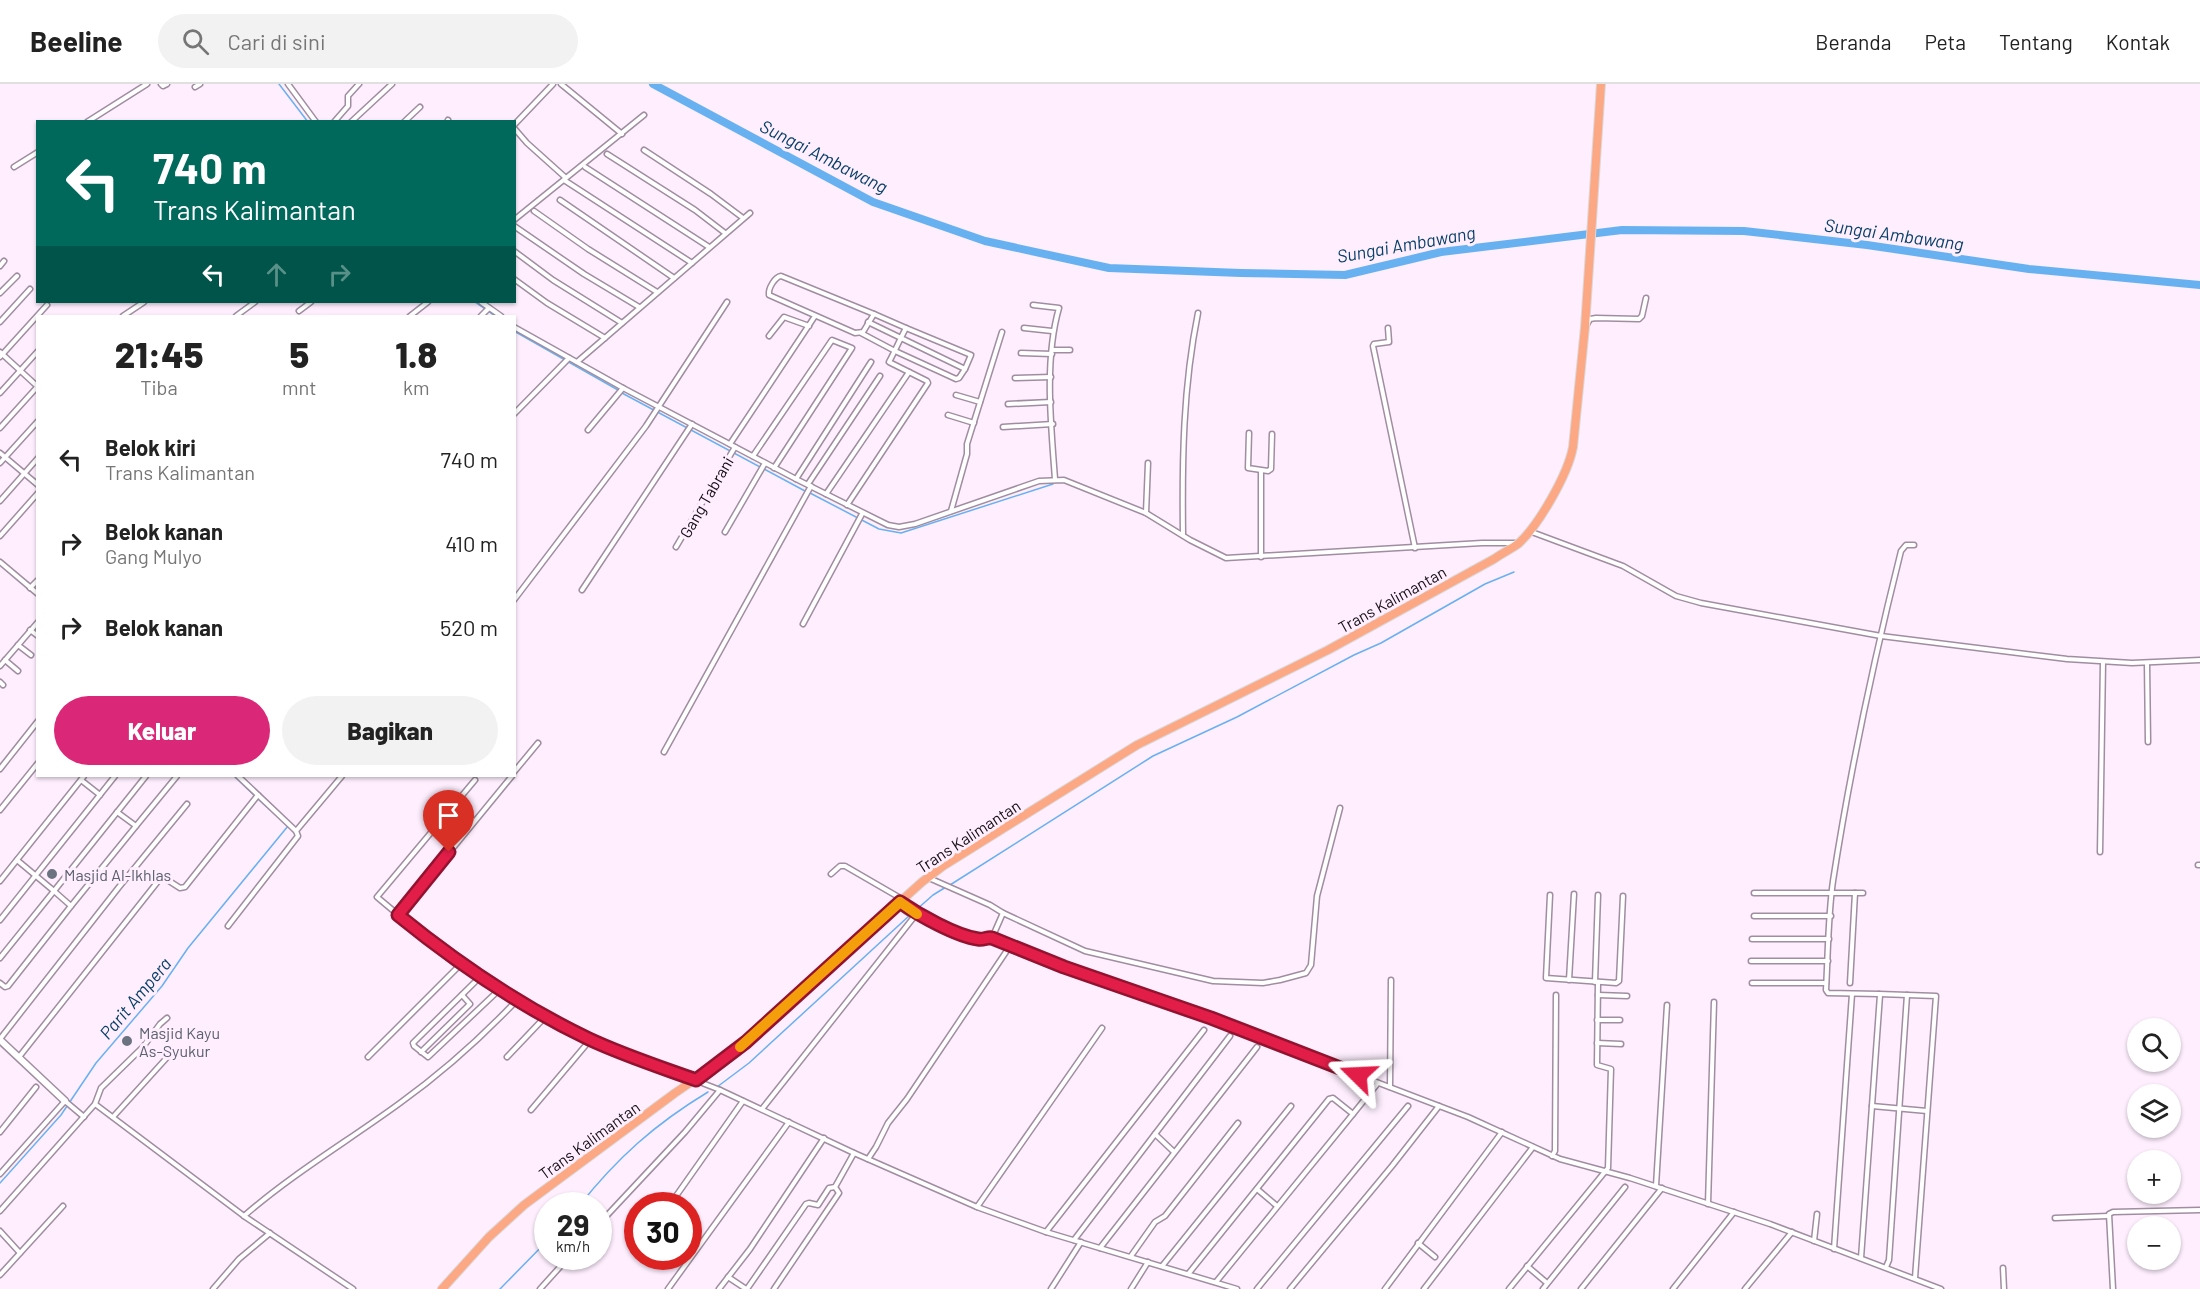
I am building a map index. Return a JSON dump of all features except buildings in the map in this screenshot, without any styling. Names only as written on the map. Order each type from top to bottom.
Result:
[{"type":"highway","name":"Trans Kalimantan","points":[[442,1289],[489,1237],[524,1205],[746,1042],[928,877],[1137,745],[1328,650],[1494,559],[1518,543],[1558,485],[1570,463],[1585,327],[1601,84]]},
{"type":"street","points":[[90,120],[147,84]]},
{"type":"street","points":[[161,84],[163,86],[167,84]]},
{"type":"street","points":[[195,87],[200,84]]},
{"type":"street","points":[[288,84],[315,120]]},
{"type":"street","points":[[336,120],[348,106],[348,96],[359,84]]},
{"type":"street","points":[[353,120],[392,84]]},
{"type":"street","points":[[516,124],[553,84]]},
{"type":"street","points":[[561,84],[622,134]]},
{"type":"street","points":[[406,120],[420,107]]},
{"type":"street","points":[[516,218],[644,115]]},
{"type":"street","points":[[516,129],[527,143],[565,179],[692,263]]},
{"type":"street","points":[[644,150],[743,218]]},
{"type":"street","points":[[14,167],[36,153]]},
{"type":"street","points":[[607,154],[695,210],[725,233]]},
{"type":"street","points":[[585,166],[709,247]]},
{"type":"street","points":[[560,200],[674,278]]},
{"type":"street","points":[[534,211],[588,249],[657,292]]},
{"type":"street","points":[[577,362],[750,213]]},
{"type":"street","points":[[516,227],[584,274],[639,307]]},
{"type":"street","points":[[516,252],[553,280],[622,323]]},
{"type":"street","points":[[0,266],[4,261]]},
{"type":"street","points":[[0,293],[17,276]]},
{"type":"street","points":[[781,276],[969,353],[971,357],[958,379],[861,333],[855,333],[815,316],[770,296],[769,291],[777,277],[781,276]]},
{"type":"street","points":[[516,280],[547,303],[605,338]]},
{"type":"street","points":[[0,322],[30,289]]},
{"type":"street","points":[[1585,327],[1590,319],[1596,318],[1639,319],[1642,316],[1646,298]]},
{"type":"street","points":[[516,597],[658,410],[727,302]]},
{"type":"street","points":[[124,315],[142,303]]},
{"type":"street","points":[[237,315],[254,303]]},
{"type":"street","points":[[299,311],[310,303]]},
{"type":"street","points":[[412,315],[427,303]]},
{"type":"street","points":[[482,303],[500,315]]},
{"type":"street","points":[[38,315],[47,305]]},
{"type":"street","points":[[1033,305],[1059,308],[1052,331],[1051,402],[1055,479]]},
{"type":"street","points":[[482,315],[489,308]]},
{"type":"street","points":[[1183,536],[1184,417],[1191,348],[1198,313]]},
{"type":"street","points":[[861,333],[874,314]]},
{"type":"street","name":"Gang Tabrani","points":[[676,547],[733,446],[815,316]]},
{"type":"street","points":[[36,317],[1,355],[36,385]]},
{"type":"street","points":[[769,336],[784,317],[809,326]]},
{"type":"street","points":[[868,322],[965,369]]},
{"type":"street","points":[[516,328],[658,410],[753,456],[763,466],[774,468],[847,505],[860,518],[888,525],[899,527],[915,524],[1039,481],[1055,479],[1073,483],[1146,513],[1183,536],[1226,558],[1482,543],[1518,543]]},
{"type":"street","points":[[847,505],[928,383],[889,362],[906,328]]},
{"type":"street","points":[[1024,328],[1052,331]]},
{"type":"street","points":[[1388,328],[1389,342],[1373,346],[1415,548]]},
{"type":"street","points":[[950,512],[1002,332]]},
{"type":"street","points":[[753,456],[832,339],[852,348],[774,468]]},
{"type":"street","points":[[1021,353],[1070,350]]},
{"type":"street","points":[[0,393],[36,353]]},
{"type":"street","points":[[516,412],[569,358]]},
{"type":"street","points":[[796,479],[872,362]]},
{"type":"street","points":[[826,494],[909,372]]},
{"type":"street","points":[[664,752],[810,486],[880,376]]},
{"type":"street","points":[[1015,378],[1052,377]]},
{"type":"street","points":[[0,428],[36,387]]},
{"type":"street","points":[[588,430],[623,388]]},
{"type":"street","points":[[956,395],[980,402]]},
{"type":"street","points":[[1008,404],[1051,402]]},
{"type":"street","points":[[948,415],[974,423]]},
{"type":"street","points":[[0,462],[36,423]]},
{"type":"street","points":[[1003,427],[1053,424]]},
{"type":"street","points":[[582,590],[691,427]]},
{"type":"street","points":[[1249,433],[1248,468],[1261,471],[1271,469],[1272,434]]},
{"type":"street","points":[[0,453],[36,482]]},
{"type":"street","points":[[0,501],[36,460]]},
{"type":"street","points":[[1146,513],[1148,463]]},
{"type":"street","points":[[725,532],[763,466]]},
{"type":"street","points":[[1261,471],[1261,557]]},
{"type":"street","points":[[0,536],[36,495]]},
{"type":"street","points":[[803,624],[860,518]]},
{"type":"street","points":[[1528,531],[1623,566],[1684,599],[1881,636],[2103,662],[2147,663],[2200,660]]},
{"type":"street","points":[[1914,545],[1906,545],[1901,550],[1868,694],[1832,893],[1826,983],[1828,993],[1936,996],[1915,1278]]},
{"type":"street","points":[[0,562],[36,592]]},
{"type":"street","points":[[30,588],[36,582]]},
{"type":"street","points":[[0,666],[36,624]]},
{"type":"street","points":[[30,630],[36,634]]},
{"type":"street","points":[[18,645],[31,656]]},
{"type":"street","points":[[5,660],[18,671]]},
{"type":"street","points":[[2100,852],[2103,662]]},
{"type":"street","points":[[2147,663],[2148,742]]},
{"type":"street","points":[[0,769],[36,724]]},
{"type":"street","points":[[516,770],[538,743]]},
{"type":"street","points":[[0,810],[36,766]]},
{"type":"street","points":[[0,920],[114,777]]},
{"type":"street","points":[[0,958],[145,777]]},
{"type":"street","points":[[0,984],[8,986],[176,777]]},
{"type":"street","points":[[228,926],[298,836],[296,831],[239,777]]},
{"type":"street","points":[[296,831],[341,777]]},
{"type":"street","points":[[398,915],[511,777]]},
{"type":"street","points":[[0,881],[83,778],[100,795]]},
{"type":"street","points":[[475,780],[378,896],[378,899],[480,977],[545,1017],[591,1040],[719,1089],[854,1153],[977,1207],[1046,1232],[1189,1273],[1216,1282],[1223,1287],[1237,1289]]},
{"type":"street","points":[[19,1058],[159,880],[166,879],[180,888],[185,887],[258,795]]},
{"type":"street","points":[[84,1117],[64,1103],[0,1039],[119,886],[187,804]]},
{"type":"street","points":[[454,805],[474,821]]},
{"type":"street","points":[[928,877],[1085,951],[1214,981],[1263,983],[1296,977],[1306,973],[1311,965],[1317,896],[1340,808]]},
{"type":"street","points":[[117,812],[136,826]]},
{"type":"street","points":[[17,860],[71,906]]},
{"type":"street","points":[[831,874],[840,867],[846,866],[900,902],[912,913],[967,936],[980,940],[992,938],[1115,986],[1211,1018],[1439,1106],[1552,1156],[1708,1203],[1792,1232],[1941,1289]]},
{"type":"street","points":[[1754,893],[1863,893]]},
{"type":"street","points":[[1850,983],[1856,893]]},
{"type":"street","points":[[1569,980],[1574,894]]},
{"type":"street","points":[[1550,895],[1546,978],[1596,982],[1619,981],[1623,896]]},
{"type":"street","points":[[1509,1289],[1608,1168],[1611,1069],[1597,1065],[1598,895]]},
{"type":"street","points":[[762,1109],[913,918],[912,913]]},
{"type":"street","points":[[992,938],[1003,913]]},
{"type":"street","points":[[1754,916],[1831,916]]},
{"type":"street","points":[[1752,939],[1829,939]]},
{"type":"street","points":[[868,1159],[888,1123],[907,1099],[1010,946]]},
{"type":"street","points":[[1751,961],[1828,961]]},
{"type":"street","points":[[368,1057],[461,964]]},
{"type":"street","points":[[480,977],[413,1043],[422,1052],[430,1057],[500,989]]},
{"type":"street","points":[[1390,1088],[1391,980]]},
{"type":"street","points":[[1752,983],[1826,983]]},
{"type":"street","points":[[1834,1249],[1852,994]]},
{"type":"street","points":[[1861,1258],[1879,994]]},
{"type":"street","points":[[422,1052],[470,1004],[462,995]]},
{"type":"street","points":[[1552,1156],[1555,1151],[1556,995]]},
{"type":"street","points":[[1598,995],[1628,996]]},
{"type":"street","points":[[1886,1268],[1889,1260],[1907,995]]},
{"type":"street","points":[[244,1216],[431,1080],[488,1032],[517,1000]]},
{"type":"street","points":[[1708,1203],[1714,1002]]},
{"type":"street","points":[[1656,1186],[1668,1005]]},
{"type":"street","points":[[507,1057],[545,1017]]},
{"type":"street","points":[[0,1211],[95,1104],[101,1088],[167,1018]]},
{"type":"street","points":[[1597,1020],[1620,1020]]},
{"type":"street","points":[[977,1207],[1013,1150],[1102,1028]]},
{"type":"street","points":[[1046,1232],[1204,1030]]},
{"type":"street","points":[[1074,1240],[1230,1036]]},
{"type":"street","points":[[531,1110],[591,1040]]},
{"type":"street","points":[[1597,1043],[1621,1044]]},
{"type":"street","points":[[1100,1248],[1257,1047]]},
{"type":"street","points":[[113,1117],[172,1052]]},
{"type":"street","points":[[1216,1282],[1378,1083]]},
{"type":"street","points":[[0,1132],[36,1087]]},
{"type":"street","points":[[612,1210],[685,1132],[719,1089]]},
{"type":"street","points":[[1189,1273],[1330,1098],[1353,1114]]},
{"type":"street","points":[[679,1192],[743,1101]]},
{"type":"street","points":[[0,1174],[64,1103]]},
{"type":"street","points":[[95,1104],[244,1216],[354,1289]]},
{"type":"street","points":[[1163,1265],[1291,1106]]},
{"type":"street","points":[[1257,1289],[1408,1106]]},
{"type":"street","points":[[1290,1289],[1439,1106]]},
{"type":"street","points":[[1872,1106],[1927,1111]]},
{"type":"street","points":[[668,1289],[789,1122]]},
{"type":"street","points":[[1131,1256],[1155,1222],[1165,1216],[1238,1123]]},
{"type":"street","points":[[1385,1289],[1502,1132]]},
{"type":"street","points":[[1155,1134],[1174,1152]]},
{"type":"street","points":[[719,1289],[750,1250],[824,1138]]},
{"type":"street","points":[[1424,1289],[1533,1147]]},
{"type":"street","points":[[835,1187],[854,1153]]},
{"type":"street","points":[[728,1277],[746,1289],[806,1204],[818,1205],[829,1188],[835,1187]]},
{"type":"street","points":[[774,1289],[839,1193],[835,1187]]},
{"type":"street","points":[[1543,1289],[1625,1187]]},
{"type":"street","points":[[1581,1289],[1662,1188]]},
{"type":"street","points":[[1257,1189],[1277,1206]]},
{"type":"street","points":[[0,1275],[63,1206]]},
{"type":"street","points":[[2055,1218],[2108,1216],[2113,1212],[2200,1210]]},
{"type":"street","points":[[1673,1289],[1734,1212]]},
{"type":"street","points":[[1814,1241],[1817,1214]]},
{"type":"street","points":[[2108,1216],[2113,1289]]},
{"type":"street","points":[[0,1231],[20,1253]]},
{"type":"street","points":[[1745,1289],[1792,1232]]},
{"type":"street","points":[[213,1289],[239,1259],[270,1233]]},
{"type":"street","points":[[1051,1289],[1081,1242]]},
{"type":"street","points":[[1418,1243],[1435,1257]]},
{"type":"street","points":[[1131,1289],[1148,1262]]},
{"type":"street","points":[[1527,1266],[1547,1283]]},
{"type":"street","points":[[2003,1268],[2004,1289]]},
{"type":"street","points":[[540,1289],[557,1270]]},
{"type":"waterway","points":[[279,84],[306,120]]},
{"type":"waterway","name":"Sungai Ambawang","points":[[653,84],[873,202],[985,241],[1109,268],[1345,275],[1441,252],[1622,230],[1744,231],[1867,245],[2029,269],[2200,285]]},
{"type":"waterway","points":[[476,303],[494,315]]},
{"type":"waterway","points":[[516,332],[618,390]]},
{"type":"waterway","points":[[622,393],[805,491]]},
{"type":"waterway","points":[[810,493],[879,529],[901,533],[1053,484]]},
{"type":"waterway","points":[[950,885],[1153,756],[1237,717],[1381,643],[1485,584],[1514,572]]},
{"type":"waterway","points":[[235,777],[254,795]]},
{"type":"waterway","name":"Parit Ampera","points":[[0,1183],[61,1115],[96,1063],[162,986],[188,948],[288,826],[258,799]]},
{"type":"waterway","points":[[916,910],[946,887]]},
{"type":"waterway","points":[[717,1087],[749,1063],[910,915]]},
{"type":"waterway","points":[[591,1192],[623,1157],[654,1129],[708,1092]]},
{"type":"waterway","points":[[500,1289],[534,1254]]},
{"type":"slow traffic","points":[[740,1047],[900,902],[917,914]]},
{"type":"place","name":"Masjid Al-Ikhlas","points":[[52,874]]},
{"type":"place","name":"Masjid Kayu As-Syukur","points":[[127,1041]]},
{"type":"route","points":[[449,852],[398,915],[461,964],[545,1017],[605,1046],[696,1080],[746,1042],[900,902],[916,913],[967,936],[980,940],[992,938],[1064,967],[1211,1018],[1358,1075]]}]
